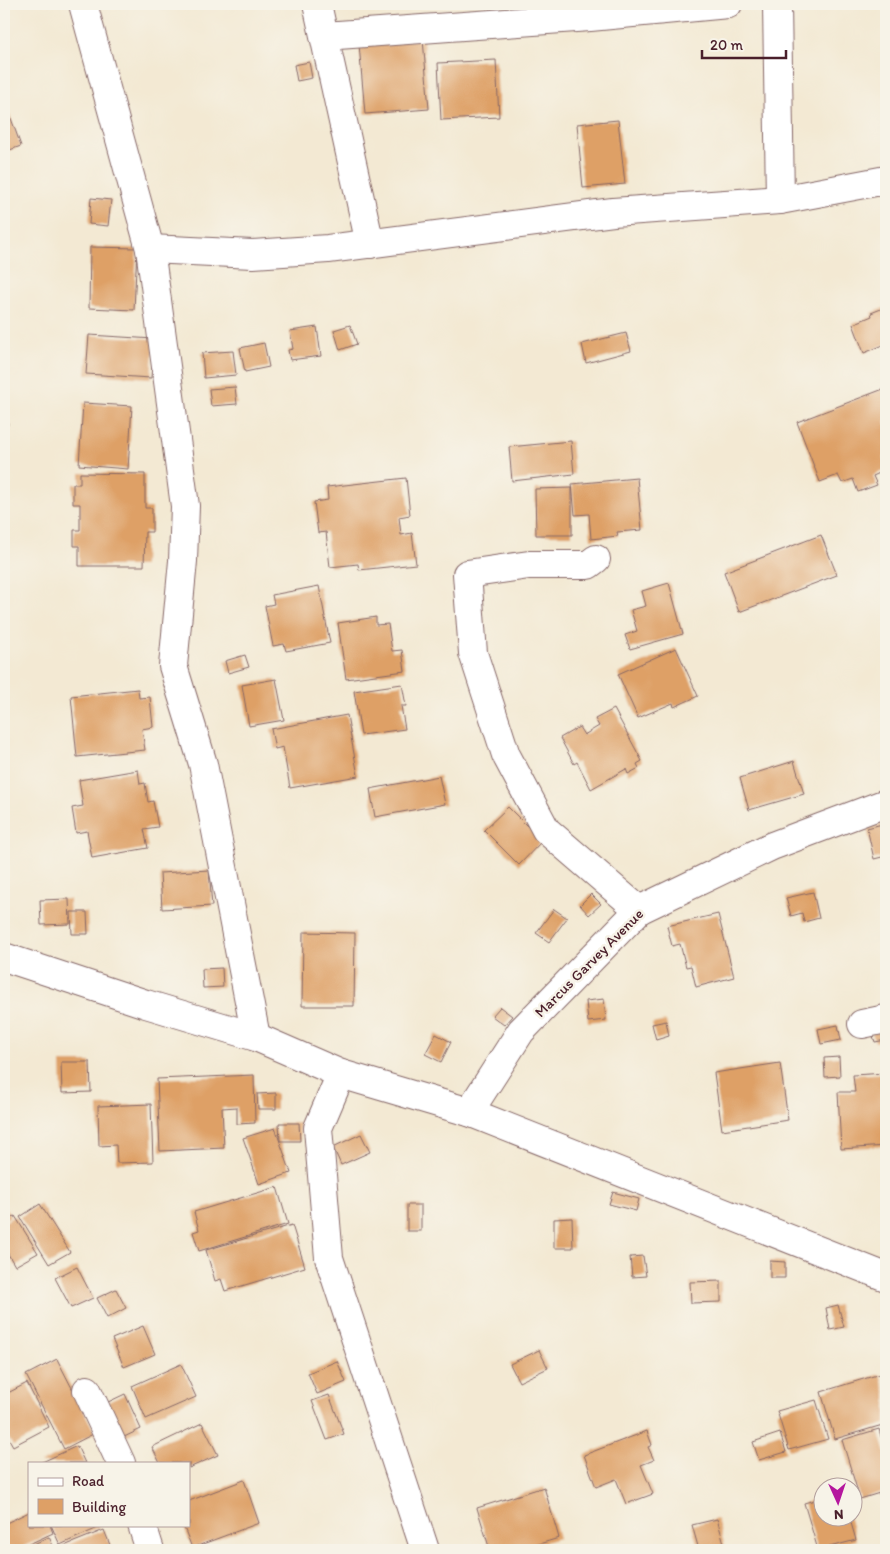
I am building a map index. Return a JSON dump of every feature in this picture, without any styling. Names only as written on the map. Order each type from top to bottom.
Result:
[{"type":"street","points":[[83,4],[150,249],[185,506],[183,560],[173,666],[203,764],[256,1037]]},
{"type":"street","points":[[317,4],[370,244]]},
{"type":"street","points":[[324,36],[590,17],[728,4]]},
{"type":"street","points":[[777,4],[780,200]]},
{"type":"street","points":[[150,249],[253,254],[370,244],[613,212],[780,200],[886,180]]},
{"type":"street","points":[[596,559],[588,565],[529,565],[467,574],[473,653],[506,755],[546,830],[639,910]]},
{"type":"street","name":"Marcus Garvey Avenue","points":[[469,1112],[521,1031],[639,910],[772,846],[886,803]]},
{"type":"street","points":[[4,957],[146,1004],[256,1037],[341,1074],[469,1112],[886,1277]]},
{"type":"street","points":[[341,1074],[318,1128],[329,1258],[425,1550]]},
{"type":"street","points":[[87,1390],[121,1462]]},
{"type":"street","points":[[142,1526],[150,1550]]},
{"type":"building","points":[[423,39],[429,109],[365,114],[359,44]]},
{"type":"building","points":[[496,60],[499,117],[441,120],[438,63]]},
{"type":"building","points":[[309,62],[312,78],[297,81],[294,65]]},
{"type":"building","points":[[4,99],[21,146],[4,152]]},
{"type":"building","points":[[618,120],[625,184],[583,188],[577,124]]},
{"type":"building","points":[[91,198],[111,200],[108,226],[89,224]]},
{"type":"building","points":[[90,247],[137,248],[134,310],[89,308]]},
{"type":"building","points":[[886,307],[886,344],[864,353],[853,324],[872,316],[871,313]]},
{"type":"building","points":[[350,325],[357,344],[340,350],[334,330]]},
{"type":"building","points":[[317,327],[321,356],[290,360],[288,350],[293,349],[290,331]]},
{"type":"building","points":[[626,333],[631,351],[586,363],[582,344]]},
{"type":"building","points":[[89,335],[154,339],[151,378],[86,374]]},
{"type":"building","points":[[264,343],[269,367],[245,372],[240,348]]},
{"type":"building","points":[[233,351],[236,375],[204,378],[202,353]]},
{"type":"building","points":[[235,387],[237,404],[211,406],[209,389]]},
{"type":"building","points":[[886,388],[886,456],[884,457],[886,470],[873,476],[877,485],[858,492],[853,479],[842,483],[838,475],[820,482],[797,422]]},
{"type":"building","points":[[5,401],[8,425],[4,425]]},
{"type":"building","points":[[83,403],[132,406],[128,469],[79,465]]},
{"type":"building","points":[[571,441],[574,474],[512,481],[509,447]]},
{"type":"building","points":[[80,473],[145,474],[145,508],[152,508],[152,532],[145,532],[144,566],[79,566],[79,546],[74,546],[74,530],[80,530],[80,504],[73,504],[73,484],[80,484]]},
{"type":"building","points":[[406,478],[410,515],[399,517],[401,535],[412,533],[416,564],[359,570],[358,564],[330,567],[326,532],[318,533],[314,502],[328,500],[327,487]]},
{"type":"building","points":[[637,478],[642,530],[617,532],[618,536],[591,539],[589,514],[575,515],[572,484]]},
{"type":"building","points":[[572,488],[572,535],[536,535],[535,489]]},
{"type":"building","points":[[821,535],[837,575],[739,612],[724,572]]},
{"type":"building","points":[[669,583],[683,634],[630,649],[625,635],[637,631],[631,610],[646,606],[642,591]]},
{"type":"building","points":[[319,586],[330,643],[286,651],[284,644],[273,646],[265,606],[274,604],[272,595]]},
{"type":"building","points":[[376,617],[376,625],[388,624],[392,651],[402,650],[405,671],[346,679],[338,623]]},
{"type":"building","points":[[676,648],[698,696],[674,707],[673,703],[638,718],[618,674]]},
{"type":"building","points":[[245,655],[249,667],[228,673],[225,661]]},
{"type":"building","points":[[276,679],[284,720],[249,726],[242,685]]},
{"type":"building","points":[[402,684],[406,706],[401,706],[405,729],[361,735],[354,691]]},
{"type":"building","points":[[138,689],[139,698],[150,697],[153,727],[142,729],[145,750],[77,757],[71,696]]},
{"type":"building","points":[[614,709],[642,761],[637,764],[639,768],[628,774],[626,769],[591,789],[577,762],[574,764],[560,738],[579,727],[584,735],[599,726],[595,719]]},
{"type":"building","points":[[347,715],[358,776],[290,788],[283,747],[275,749],[271,729]]},
{"type":"building","points":[[794,761],[804,794],[749,810],[740,778]]},
{"type":"building","points":[[138,770],[140,784],[145,783],[148,802],[153,801],[158,827],[144,829],[148,848],[92,858],[87,831],[76,833],[72,808],[83,806],[79,780]]},
{"type":"building","points":[[439,776],[445,804],[375,817],[370,789]]},
{"type":"building","points":[[508,807],[542,841],[519,865],[484,830]]},
{"type":"building","points":[[886,823],[886,856],[874,859],[867,828]]},
{"type":"building","points":[[209,870],[212,906],[162,909],[160,873]]},
{"type":"building","points":[[813,892],[819,918],[804,922],[802,913],[791,916],[786,898]]},
{"type":"building","points":[[591,894],[601,904],[589,915],[580,905]]},
{"type":"building","points":[[69,899],[70,924],[41,925],[40,900]]},
{"type":"building","points":[[554,909],[567,918],[549,942],[536,933]]},
{"type":"building","points":[[71,912],[87,912],[88,934],[72,934]]},
{"type":"building","points":[[718,914],[734,977],[696,987],[691,966],[686,967],[680,944],[672,946],[667,926]]},
{"type":"building","points":[[303,932],[355,933],[354,1006],[302,1006]]},
{"type":"building","points":[[222,968],[223,987],[203,988],[202,969]]},
{"type":"building","points":[[604,999],[606,1020],[588,1022],[586,1001]]},
{"type":"building","points":[[500,1007],[512,1016],[504,1025],[492,1016]]},
{"type":"building","points":[[666,1021],[669,1036],[656,1040],[652,1024]]},
{"type":"building","points":[[838,1025],[841,1040],[821,1044],[818,1029]]},
{"type":"building","points":[[886,1031],[886,1040],[875,1042],[872,1033]]},
{"type":"building","points":[[436,1034],[451,1042],[441,1062],[425,1054]]},
{"type":"building","points":[[839,1057],[840,1076],[825,1077],[824,1058]]},
{"type":"building","points":[[61,1062],[90,1062],[91,1092],[62,1093]]},
{"type":"building","points":[[780,1063],[788,1120],[722,1130],[714,1073]]},
{"type":"building","points":[[886,1073],[886,1146],[841,1149],[838,1092],[855,1092],[853,1075]]},
{"type":"building","points":[[254,1075],[255,1123],[237,1124],[237,1107],[222,1108],[224,1148],[160,1151],[157,1079]]},
{"type":"building","points":[[276,1093],[276,1109],[258,1109],[257,1094]]},
{"type":"building","points":[[151,1104],[153,1162],[117,1163],[116,1145],[99,1146],[98,1106]]},
{"type":"building","points":[[279,1123],[299,1123],[300,1141],[280,1141]]},
{"type":"building","points":[[275,1128],[291,1173],[259,1184],[243,1138]]},
{"type":"building","points":[[361,1134],[370,1152],[341,1165],[333,1147]]},
{"type":"building","points":[[277,1187],[288,1224],[199,1251],[193,1232],[199,1230],[194,1212]]},
{"type":"building","points":[[613,1192],[639,1199],[636,1211],[609,1204]]},
{"type":"building","points":[[40,1204],[70,1252],[49,1264],[20,1217]]},
{"type":"building","points":[[4,1205],[10,1216],[4,1220]]},
{"type":"building","points":[[407,1205],[421,1205],[421,1231],[407,1231]]},
{"type":"building","points":[[15,1216],[38,1253],[15,1266],[4,1247],[4,1222]]},
{"type":"building","points":[[572,1218],[573,1248],[554,1248],[554,1219]]},
{"type":"building","points":[[292,1225],[305,1267],[225,1291],[221,1279],[215,1281],[206,1250]]},
{"type":"building","points":[[643,1256],[646,1276],[632,1277],[630,1257]]},
{"type":"building","points":[[770,1261],[785,1262],[785,1278],[770,1278]]},
{"type":"building","points":[[77,1267],[93,1298],[71,1308],[55,1278]]},
{"type":"building","points":[[721,1281],[721,1302],[691,1303],[690,1282]]},
{"type":"building","points":[[116,1289],[126,1308],[107,1318],[97,1298]]},
{"type":"building","points":[[838,1305],[844,1327],[830,1330],[826,1308]]},
{"type":"building","points":[[143,1326],[155,1354],[124,1367],[112,1339]]},
{"type":"building","points":[[539,1350],[548,1368],[519,1382],[510,1364]]},
{"type":"building","points":[[57,1359],[95,1433],[64,1449],[26,1375]]},
{"type":"building","points":[[337,1361],[346,1382],[317,1394],[308,1373]]},
{"type":"building","points":[[181,1364],[196,1397],[146,1419],[132,1386]]},
{"type":"building","points":[[880,1374],[886,1394],[886,1424],[835,1439],[821,1392]]},
{"type":"building","points":[[27,1383],[49,1427],[13,1446],[6,1434],[4,1435],[4,1395]]},
{"type":"building","points":[[125,1394],[141,1429],[122,1438],[106,1403]]},
{"type":"building","points":[[329,1395],[344,1434],[327,1440],[312,1401]]},
{"type":"building","points":[[816,1400],[828,1439],[789,1450],[777,1411]]},
{"type":"building","points":[[202,1423],[218,1455],[190,1468],[190,1462],[160,1462],[152,1447]]},
{"type":"building","points":[[879,1429],[886,1454],[886,1491],[862,1498],[862,1476],[853,1476],[842,1440]]},
{"type":"building","points":[[647,1431],[652,1445],[648,1447],[654,1460],[641,1465],[653,1494],[626,1504],[616,1479],[596,1487],[584,1455]]},
{"type":"building","points":[[780,1433],[786,1452],[759,1460],[753,1442]]},
{"type":"building","points":[[77,1446],[85,1462],[42,1462]]},
{"type":"building","points":[[244,1480],[259,1523],[192,1548],[183,1526],[190,1526],[190,1501]]},
{"type":"building","points":[[544,1487],[559,1538],[519,1550],[490,1550],[477,1508]]},
{"type":"building","points":[[812,1501],[812,1526],[852,1526],[856,1540],[818,1550],[804,1503]]},
{"type":"building","points":[[28,1512],[28,1526],[50,1526],[53,1533],[16,1550],[8,1550],[4,1540],[4,1524]]},
{"type":"building","points":[[717,1519],[726,1550],[699,1550],[692,1525]]},
{"type":"building","points":[[51,1526],[100,1527],[60,1545]]},
{"type":"building","points":[[104,1530],[112,1550],[60,1550],[59,1548]]},
{"type":"building","points":[[49,1537],[55,1550],[21,1550]]}]
